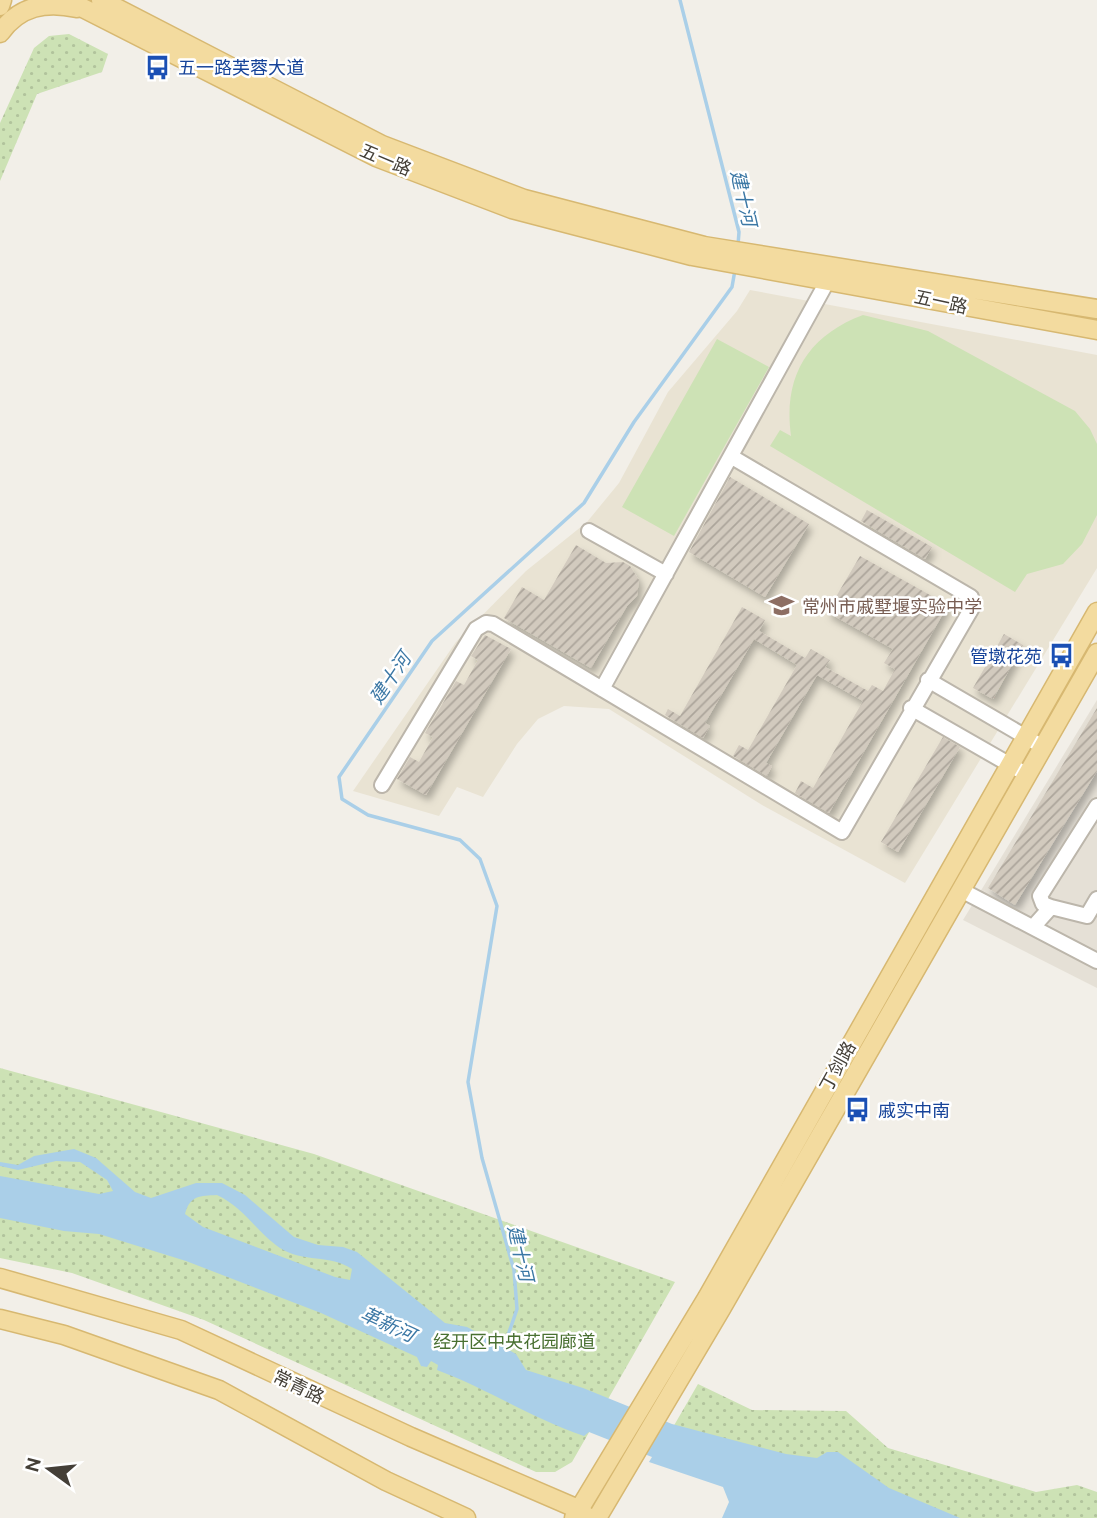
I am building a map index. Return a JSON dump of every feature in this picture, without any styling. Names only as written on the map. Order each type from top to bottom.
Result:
[{"type":"main road","points":[[0,6],[2,0]]},
{"type":"main road","name":"五一路","points":[[67,0],[94,5],[376,157],[513,209],[736,257],[828,280],[1097,330]]},
{"type":"main road","points":[[0,33],[33,6],[94,5]]},
{"type":"main road","name":"五一路","points":[[736,257],[1097,309]]},
{"type":"main road","name":"丁剑路","points":[[580,1515],[610,1457],[707,1298],[1008,764],[1097,612]]},
{"type":"main road","name":"丁剑路","points":[[597,1518],[721,1309],[1097,653]]},
{"type":"main road","name":"常青路","points":[[0,1278],[181,1330],[580,1515]]},
{"type":"main road","points":[[0,1319],[64,1335],[219,1390],[386,1481],[466,1518]]},
{"type":"lane","points":[[602,689],[828,280]]},
{"type":"lane","points":[[382,785],[477,629],[486,622],[842,832],[911,708],[973,606],[971,597],[732,457]]},
{"type":"lane","points":[[589,531],[666,574]]},
{"type":"lane","points":[[928,680],[1043,747]]},
{"type":"lane","points":[[911,708],[1027,775]]},
{"type":"lane","points":[[1097,806],[1040,896],[1043,904],[1087,916],[1097,899]]},
{"type":"lane","points":[[961,890],[1097,961]]},
{"type":"lane","points":[[1034,926],[1051,907]]},
{"type":"shaded area","name":"常州市戚墅堰实验中学","points":[[750,290],[1097,355],[1097,568],[905,883],[762,805],[609,709],[564,706],[538,719],[517,744],[483,797],[457,787],[439,816],[353,791],[456,642],[526,571],[587,522],[619,483],[668,392],[737,311]]},
{"type":"shaded area","points":[[1097,700],[1097,988],[963,920]]},
{"type":"green space","points":[[69,34],[108,54],[102,72],[37,94],[0,181],[0,123],[34,48],[49,36]]},
{"type":"green space","points":[[863,315],[928,331],[1075,411],[1090,429],[1097,444],[1097,515],[1082,544],[1063,564],[1027,574],[1015,592],[770,446],[780,430],[791,436],[791,395],[803,361],[827,334]]},
{"type":"green space","points":[[717,339],[769,367],[674,536],[622,507]]},
{"type":"green space","name":"经开区中央花园廊道","points":[[0,1068],[314,1154],[675,1282],[572,1462],[555,1472],[536,1472],[204,1320],[72,1273],[0,1258]]},
{"type":"green space","points":[[698,1384],[752,1410],[846,1411],[888,1448],[1036,1492],[1077,1485],[1097,1492],[1097,1518],[904,1518],[665,1441]]},
{"type":"water","name":"革新河","points":[[74,1149],[96,1158],[135,1192],[151,1198],[196,1183],[222,1183],[245,1195],[294,1237],[318,1245],[343,1247],[357,1252],[445,1323],[467,1327],[516,1354],[526,1370],[583,1388],[672,1424],[786,1454],[817,1458],[827,1452],[838,1452],[889,1488],[960,1518],[722,1518],[729,1502],[723,1487],[649,1462],[652,1457],[589,1432],[584,1436],[547,1421],[437,1370],[438,1365],[431,1361],[427,1367],[421,1366],[417,1357],[321,1313],[186,1261],[99,1234],[64,1231],[0,1218],[0,1176],[99,1194],[113,1191],[107,1180],[80,1162],[56,1161],[18,1170],[0,1166],[0,1162],[18,1165],[34,1156]],"holes":[[[217,1195],[280,1248],[289,1253],[344,1264],[352,1269],[350,1280],[335,1277],[203,1227],[185,1214],[190,1203],[196,1198]]]},
{"type":"building","points":[[730,477],[809,524],[765,597],[689,552]]},
{"type":"building","points":[[867,510],[932,547],[925,559],[861,521]]},
{"type":"building","points":[[576,545],[606,563],[623,562],[630,566],[639,580],[637,596],[627,606],[591,668],[504,618],[522,587],[544,600]]},
{"type":"building","points":[[860,556],[948,605],[829,813],[795,793],[801,781],[813,788],[863,701],[817,675],[766,763],[772,766],[767,776],[733,756],[739,745],[748,750],[797,665],[754,639],[705,723],[710,726],[703,738],[665,715],[668,709],[680,716],[742,607],[765,620],[759,631],[805,658],[811,649],[830,660],[825,667],[868,691],[872,685],[883,691],[895,669],[884,663],[893,649],[827,612]]},
{"type":"building","points":[[1004,634],[1023,645],[993,699],[973,688]]},
{"type":"building","points":[[485,635],[511,649],[426,795],[397,779],[410,757],[419,762],[433,737],[425,733],[456,681],[464,685],[478,660],[471,656]]},
{"type":"building","points":[[1097,708],[1097,771],[1015,905],[988,888]]},
{"type":"building","points":[[943,737],[960,747],[898,852],[881,842]]},
{"type":"waterway","name":"建十河","points":[[680,0],[739,232],[738,245]]},
{"type":"waterway","name":"建十河","points":[[503,1350],[517,1309],[514,1270],[482,1158],[468,1082],[497,906],[480,859],[460,840],[368,815],[342,799],[339,777],[432,641],[584,503],[634,422],[732,287],[735,270]]},
{"type":"place","name":"五一路芙蓉大道","points":[[158,67]]},
{"type":"place","name":"常州市戚墅堰实验中学","points":[[782,606]]},
{"type":"place","name":"管墩花苑","points":[[1062,656]]},
{"type":"place","name":"戚实中南","points":[[858,1110]]}]
